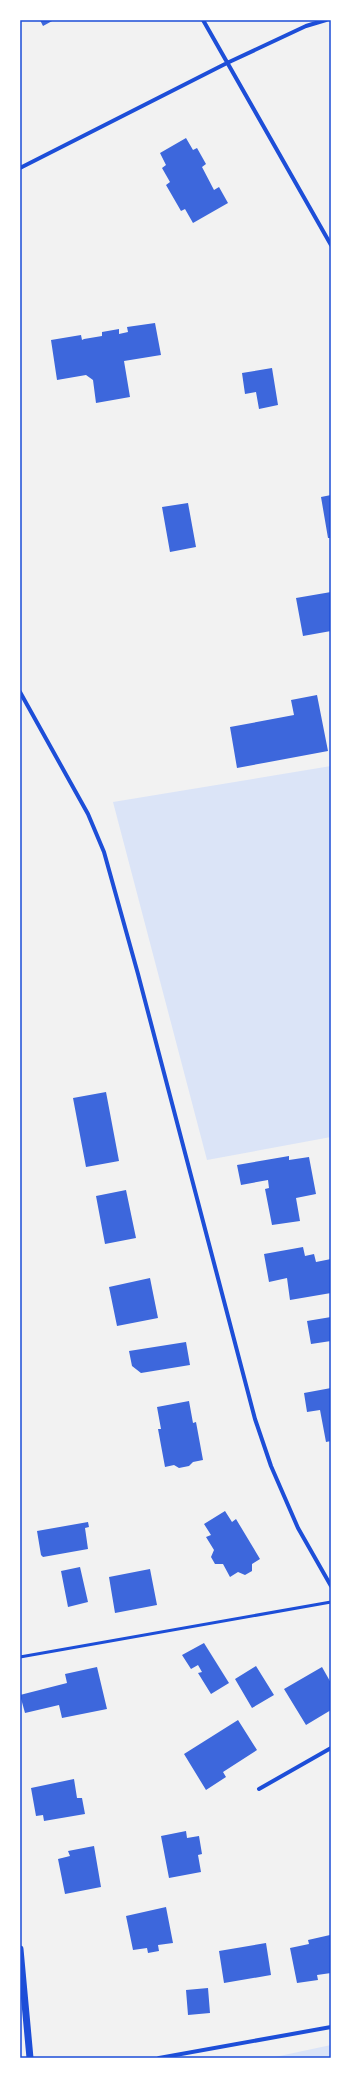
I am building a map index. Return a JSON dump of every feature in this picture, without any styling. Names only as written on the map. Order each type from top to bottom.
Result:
[{"type":"street","points":[[204,20],[331,245]]},
{"type":"street","points":[[20,168],[227,63],[306,26],[326,20]]},
{"type":"street","points":[[20,692],[88,814],[104,852],[255,1419],[271,1466],[298,1528],[331,1586]]},
{"type":"street","points":[[259,1789],[331,1748]]},
{"type":"street","points":[[20,1949],[30,2058]]},
{"type":"street","points":[[159,2058],[331,2027]]},
{"type":"lane","points":[[20,1657],[331,1602]]},
{"type":"shaded area","points":[[331,766],[331,1137],[207,1160],[113,802]]},
{"type":"shaded area","points":[[331,2045],[331,2058],[270,2058]]},
{"type":"building","points":[[40,20],[54,20],[43,26]]},
{"type":"building","points":[[186,138],[193,150],[197,148],[206,164],[202,167],[214,190],[219,187],[228,203],[193,223],[185,209],[181,211],[166,185],[170,182],[162,168],[166,165],[160,153]]},
{"type":"building","points":[[155,323],[161,355],[124,361],[130,397],[96,403],[93,380],[86,375],[57,380],[51,340],[81,335],[82,340],[102,336],[102,332],[119,329],[119,334],[128,332],[127,327]]},
{"type":"building","points":[[272,368],[278,405],[259,409],[256,392],[245,394],[242,373]]},
{"type":"building","points":[[331,495],[331,538],[328,538],[321,497]]},
{"type":"building","points":[[188,503],[196,547],[170,552],[162,507]]},
{"type":"building","points":[[331,592],[331,631],[303,636],[296,598]]},
{"type":"building","points":[[317,695],[328,751],[237,768],[230,727],[294,715],[291,700]]},
{"type":"building","points":[[106,1092],[119,1161],[86,1167],[73,1098]]},
{"type":"building","points":[[289,1156],[289,1160],[309,1157],[316,1194],[296,1198],[300,1221],[272,1225],[265,1189],[269,1188],[268,1180],[241,1185],[237,1165]]},
{"type":"building","points":[[126,1190],[136,1238],[105,1244],[96,1196]]},
{"type":"building","points":[[303,1247],[305,1256],[314,1254],[316,1262],[331,1259],[331,1293],[290,1300],[287,1278],[269,1282],[264,1254]]},
{"type":"building","points":[[150,1278],[158,1318],[117,1326],[109,1287]]},
{"type":"building","points":[[331,1317],[331,1341],[311,1344],[307,1321]]},
{"type":"building","points":[[186,1342],[190,1365],[141,1373],[132,1366],[129,1351]]},
{"type":"building","points":[[331,1388],[331,1441],[326,1442],[320,1410],[307,1412],[304,1393]]},
{"type":"building","points":[[189,1401],[193,1423],[196,1422],[203,1460],[193,1462],[189,1466],[179,1468],[174,1465],[165,1467],[158,1429],[161,1429],[157,1407]]},
{"type":"building","points":[[225,1511],[232,1522],[236,1519],[260,1559],[252,1564],[252,1571],[245,1575],[238,1572],[230,1577],[223,1564],[215,1564],[211,1557],[214,1550],[206,1537],[211,1535],[204,1524]]},
{"type":"building","points":[[88,1522],[89,1527],[85,1528],[88,1549],[43,1557],[41,1555],[37,1531]]},
{"type":"building","points":[[80,1567],[88,1602],[68,1607],[61,1571]]},
{"type":"building","points":[[150,1569],[157,1605],[115,1613],[109,1577]]},
{"type":"building","points":[[204,1643],[229,1683],[211,1694],[198,1673],[202,1672],[198,1665],[191,1669],[182,1655]]},
{"type":"building","points":[[256,1666],[274,1695],[252,1708],[235,1679]]},
{"type":"building","points":[[97,1667],[107,1709],[62,1718],[59,1705],[25,1713],[20,1695],[67,1683],[65,1674]]},
{"type":"building","points":[[322,1667],[331,1683],[331,1710],[306,1725],[284,1689]]},
{"type":"building","points":[[238,1720],[257,1750],[223,1772],[226,1777],[206,1790],[184,1754]]},
{"type":"building","points":[[74,1779],[77,1798],[82,1798],[85,1814],[44,1821],[43,1815],[36,1816],[31,1788]]},
{"type":"building","points":[[186,1831],[187,1838],[199,1836],[202,1854],[198,1855],[201,1872],[169,1878],[161,1836]]},
{"type":"building","points":[[94,1846],[101,1887],[65,1894],[58,1859],[70,1856],[68,1851]]},
{"type":"building","points":[[166,1907],[173,1943],[158,1945],[159,1951],[148,1953],[147,1948],[133,1950],[126,1916]]},
{"type":"building","points":[[330,1935],[331,1973],[317,1975],[318,1980],[297,1983],[290,1948],[309,1944],[308,1940]]},
{"type":"building","points":[[266,1943],[271,1975],[224,1983],[219,1951]]},
{"type":"building","points":[[208,1988],[210,2013],[188,2015],[186,1990]]}]
